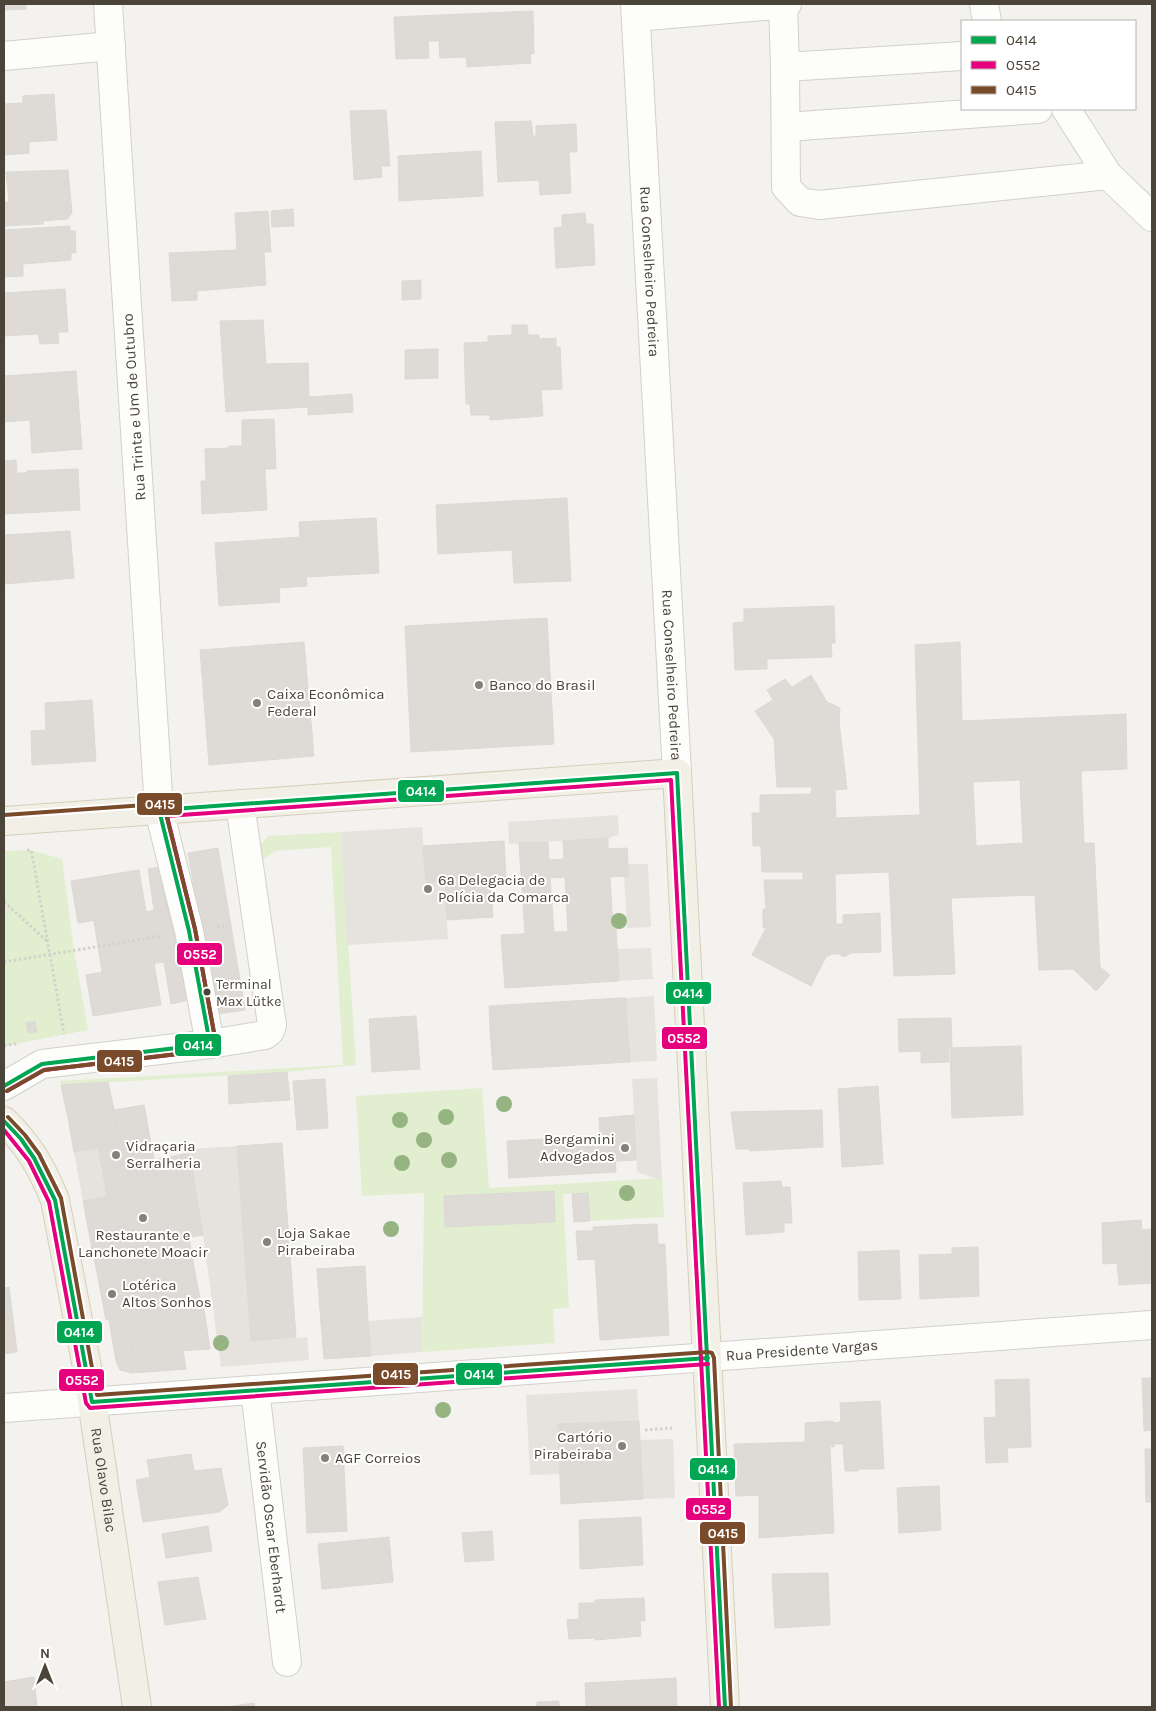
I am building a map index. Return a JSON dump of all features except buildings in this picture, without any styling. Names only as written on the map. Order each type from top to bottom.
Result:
[{"type":"main road","points":[[4,821],[677,773]]},
{"type":"main road","name":"Rua Conselheiro Pedreira","points":[[677,773],[726,1707]]},
{"type":"main road","name":"Rua Olavo Bilac","points":[[4,1121],[19,1136],[36,1160],[55,1200],[92,1402],[137,1707]]},
{"type":"street","name":"Rua Trinta e Um de Outubro","points":[[108,4],[159,810],[189,931],[210,1044]]},
{"type":"street","points":[[783,4],[786,187],[800,202],[819,205],[1108,175]]},
{"type":"street","points":[[636,10],[787,4]]},
{"type":"street","points":[[984,4],[987,20]]},
{"type":"street","name":"Rua Conselheiro Pedreira","points":[[636,10],[677,773]]},
{"type":"street","points":[[4,56],[111,46]]},
{"type":"street","points":[[785,67],[961,56]]},
{"type":"street","points":[[786,127],[1024,110]]},
{"type":"street","points":[[1067,110],[1108,175],[1152,216]]},
{"type":"street","points":[[4,1086],[42,1064],[210,1044],[265,1035],[270,1031],[272,1025],[240,804]]},
{"type":"street","name":"Rua Presidente Vargas","points":[[4,1408],[1152,1325]]},
{"type":"street","name":"Servidão Oscar Eberhardt","points":[[256,1390],[287,1662]]},
{"type":"path","points":[[22,850],[30,850],[64,1034]]},
{"type":"path","points":[[4,902],[47,941]]},
{"type":"path","points":[[4,962],[224,926]]},
{"type":"path","points":[[645,1430],[672,1428]]},
{"type":"green space","points":[[341,832],[356,1065],[287,1072],[61,1085],[60,1081],[343,1065],[331,847],[275,851],[255,865],[255,851],[268,836]]},
{"type":"green space","points":[[31,850],[62,859],[74,950],[88,1030],[4,1046],[4,851]]},
{"type":"green space","points":[[482,1088],[489,1188],[662,1178],[664,1217],[590,1221],[588,1193],[563,1194],[569,1308],[553,1309],[555,1343],[422,1352],[424,1193],[362,1196],[356,1096]]},
{"type":"shaded area","points":[[618,815],[619,835],[608,838],[509,844],[508,822]]},
{"type":"shaded area","points":[[422,827],[426,882],[445,881],[448,939],[347,945],[341,832]]},
{"type":"shaded area","points":[[628,864],[648,864],[651,927],[627,928],[624,876],[629,875]]},
{"type":"shaded area","points":[[651,948],[653,979],[619,981],[617,949]]},
{"type":"shaded area","points":[[654,996],[657,1061],[630,1062],[626,998]]},
{"type":"shaded area","points":[[657,1078],[662,1178],[656,1179],[637,1172],[632,1079]]},
{"type":"shaded area","points":[[237,1146],[252,1341],[307,1337],[309,1360],[221,1367],[203,1235],[188,1149]]},
{"type":"shaded area","points":[[98,1147],[107,1197],[83,1201],[74,1152]]},
{"type":"shaded area","points":[[422,1317],[422,1352],[371,1356],[368,1321]]},
{"type":"shaded area","points":[[637,1389],[639,1421],[558,1424],[560,1474],[530,1475],[526,1395]]},
{"type":"shaded area","points":[[673,1439],[675,1498],[643,1499],[640,1440]]},
{"type":"transit line","name":"0414","points":[[4,1086],[42,1064],[210,1044],[189,931],[159,810],[677,773],[725,1707]]},
{"type":"transit line","name":"0552","points":[[7,1091],[44,1070],[211,1050],[216,1047],[195,929],[167,816],[671,780],[719,1707]]},
{"type":"transit line","name":"0415","points":[[4,815],[159,804],[164,806],[195,929],[216,1044],[215,1048],[211,1050],[44,1070],[7,1091]]},
{"type":"transit line","name":"0415","points":[[8,1117],[39,1154],[61,1198],[97,1395],[712,1353],[714,1358],[731,1707]]},
{"type":"transit line","name":"0414","points":[[4,1121],[21,1139],[34,1158],[55,1200],[92,1402],[708,1358]]},
{"type":"transit line","name":"0552","points":[[4,1130],[29,1161],[49,1202],[86,1403],[90,1408],[708,1364]]},
{"type":"place","name":"Banco do Brasil","points":[[479,685]]},
{"type":"place","name":"Caixa Econômica Federal","points":[[257,703]]},
{"type":"place","name":"6ª Delegacia de Polícia da Comarca","points":[[428,889]]},
{"type":"place","name":"Terminal Max Lütke","points":[[207,992]]},
{"type":"place","name":"Bergamini Advogados","points":[[625,1148]]},
{"type":"place","name":"Vidraçaria Serralheria","points":[[116,1155]]},
{"type":"place","name":"Restaurante e Lanchonete Moacir","points":[[143,1218]]},
{"type":"place","name":"Loja Sakae Pirabeiraba","points":[[267,1242]]},
{"type":"place","name":"Lotérica Altos Sonhos","points":[[112,1294]]},
{"type":"place","name":"Cartório Pirabeiraba","points":[[622,1446]]},
{"type":"place","name":"AGF Correios","points":[[325,1458]]}]
